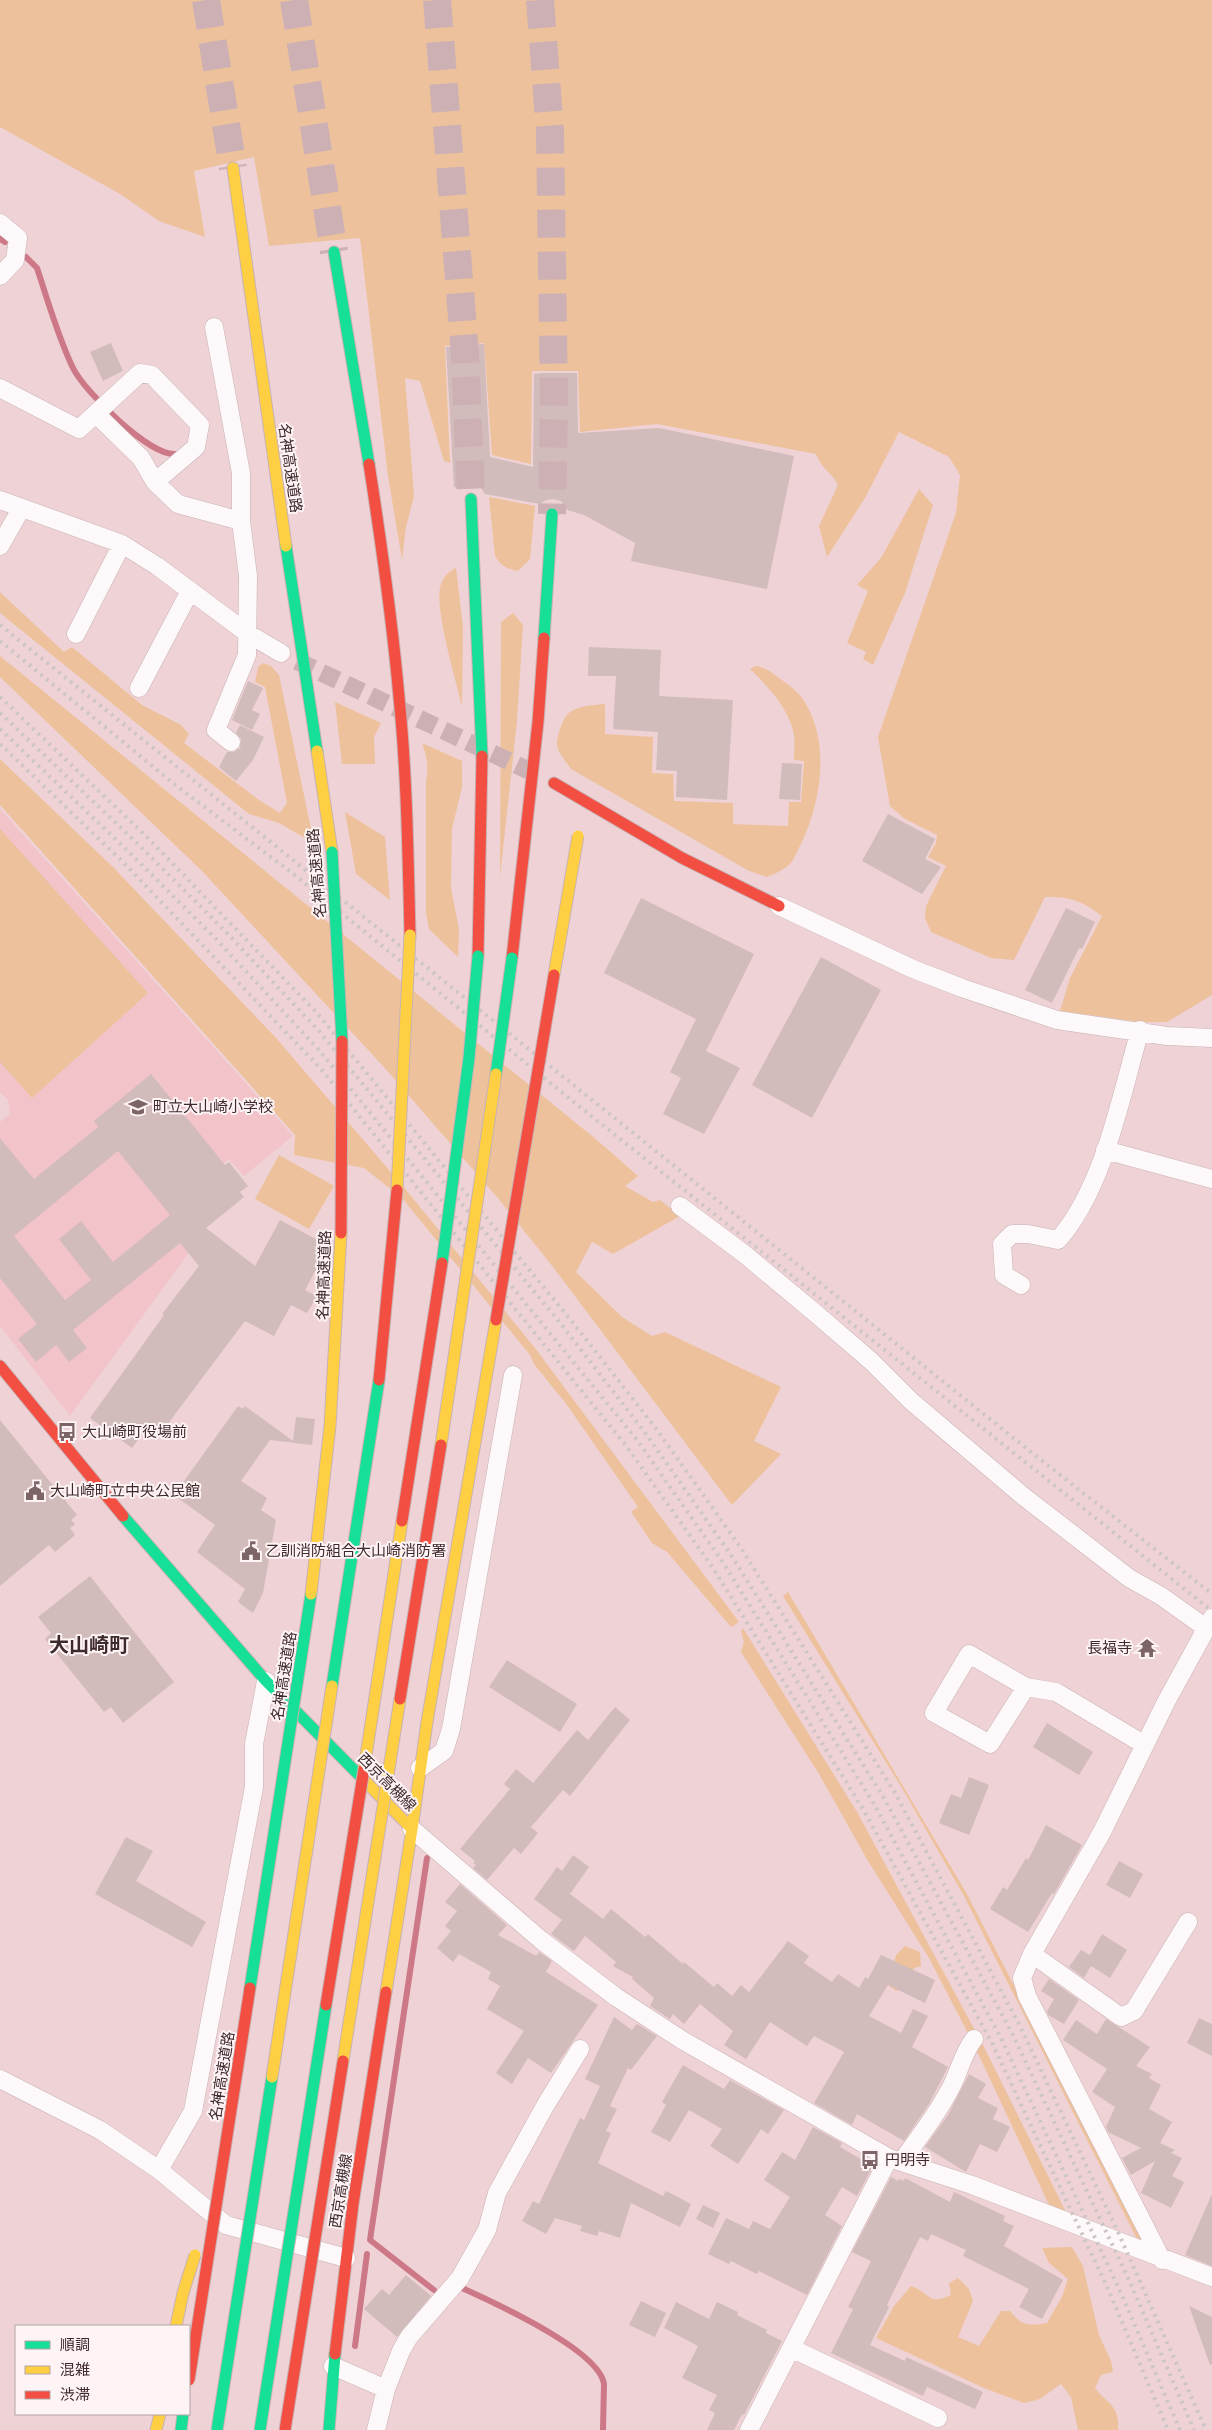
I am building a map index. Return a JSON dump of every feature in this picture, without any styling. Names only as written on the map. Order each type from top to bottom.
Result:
[{"type":"main road","name":"名神高速道路","points":[[190,2374],[322,1523],[339,1301],[343,1078],[332,852],[277,485],[233,168]]},
{"type":"main road","points":[[217,2430],[376,1402],[389,1295],[406,1062],[410,935],[404,749],[396,662],[383,559],[334,252]]},
{"type":"main road","points":[[260,2430],[438,1292],[469,1058],[478,956],[482,765],[471,499]]},
{"type":"main road","points":[[285,2430],[463,1303],[512,958],[538,722],[552,514]]},
{"type":"main road","points":[[554,783],[584,806],[682,858],[779,906]]},
{"type":"main road","points":[[412,1829],[427,1722],[579,832]]},
{"type":"main road","name":"西京高槻線","points":[[0,1366],[123,1520],[266,1681],[412,1829],[346,2258],[333,2366],[329,2430]]},
{"type":"main road","points":[[176,2325],[183,2293],[223,2163]]},
{"type":"main road","points":[[297,2430],[310,2269]]},
{"type":"main road","points":[[156,2430],[160,2415]]},
{"type":"main road","points":[[181,2430],[183,2415]]},
{"type":"street","points":[[0,223],[18,238],[15,260],[0,276]]},
{"type":"street","points":[[214,327],[241,473],[241,521],[248,576],[247,655],[216,730],[231,742]]},
{"type":"street","points":[[0,388],[79,429],[140,373],[152,374],[200,425],[196,446],[155,482]]},
{"type":"street","points":[[96,414],[141,458],[155,482],[178,504],[241,521]]},
{"type":"street","points":[[0,500],[122,544],[157,566],[247,633],[280,653]]},
{"type":"street","points":[[0,546],[21,509]]},
{"type":"street","points":[[76,634],[122,544]]},
{"type":"street","points":[[140,688],[190,591]]},
{"type":"street","points":[[779,906],[896,962],[990,998],[1057,1020],[1140,1030],[1166,1036],[1212,1038]]},
{"type":"street","points":[[1021,1286],[1004,1274],[1002,1244],[1012,1234],[1028,1234],[1058,1240],[1072,1224],[1085,1201],[1105,1150],[1140,1030]]},
{"type":"street","points":[[1105,1150],[1212,1180]]},
{"type":"street","points":[[680,1206],[743,1253],[814,1312],[871,1361],[911,1400],[1023,1496],[1129,1578],[1209,1622],[1166,1702],[1102,1832],[1032,1954],[1022,1978],[1027,1996],[1162,2260]]},
{"type":"street","points":[[420,1768],[444,1751],[450,1729],[513,1375]]},
{"type":"street","points":[[1026,1687],[990,1744],[934,1713],[969,1654],[1026,1687],[1056,1692],[1145,1745]]},
{"type":"street","points":[[159,2170],[193,2111],[254,1787],[254,1744],[266,1681]]},
{"type":"street","points":[[412,1829],[541,1940],[616,1997],[682,2040],[895,2160],[972,2185],[1162,2260],[1212,2277]]},
{"type":"street","points":[[1032,1954],[1121,2017],[1134,2011],[1188,1922]]},
{"type":"street","points":[[749,2430],[791,2348],[895,2160],[948,2094],[962,2065],[964,2052],[974,2039]]},
{"type":"street","points":[[376,2430],[386,2389],[401,2350],[460,2278],[487,2230],[497,2193],[545,2106],[580,2049]]},
{"type":"street","points":[[0,2079],[100,2130],[159,2170],[226,2225],[346,2258]]},
{"type":"street","points":[[791,2348],[938,2418]]},
{"type":"street","points":[[333,2366],[386,2389]]},
{"type":"shaded area","points":[[0,0],[1212,0],[1212,995],[1167,1022],[1141,1022],[1060,1011],[1070,978],[1102,916],[1082,903],[1062,897],[1045,897],[1014,960],[991,958],[931,932],[925,918],[926,906],[946,866],[928,857],[936,843],[937,835],[905,819],[890,806],[878,737],[956,513],[960,475],[949,457],[899,432],[865,498],[827,557],[819,526],[838,485],[821,464],[816,454],[657,424],[580,432],[578,371],[532,371],[531,464],[492,455],[484,343],[445,346],[450,463],[444,461],[420,381],[405,378],[414,496],[406,527],[402,560],[388,476],[360,238],[269,246],[254,157],[194,171],[205,237],[159,221],[120,194],[0,127]]},
{"type":"shaded area","points":[[919,489],[933,505],[905,593],[873,665],[863,659],[866,652],[847,643],[868,591],[857,585],[881,558]]},
{"type":"shaded area","points":[[489,497],[535,506],[530,559],[518,571],[505,566],[495,556]]},
{"type":"shaded area","points":[[456,568],[463,627],[462,706],[443,625],[439,594],[444,579],[449,572]]},
{"type":"shaded area","points":[[0,592],[64,652],[72,647],[142,705],[181,725],[189,734],[184,743],[259,800],[280,813],[287,803],[265,687],[255,682],[258,667],[263,663],[271,666],[279,675],[311,829],[305,838],[279,823],[249,814],[0,613]]},
{"type":"shaded area","points":[[513,613],[523,625],[517,721],[500,877],[501,622]]},
{"type":"shaded area","points":[[0,656],[597,1140],[638,1176],[625,1186],[653,1202],[660,1200],[680,1216],[613,1254],[592,1242],[576,1272],[622,1317],[652,1336],[665,1332],[781,1387],[754,1441],[781,1454],[732,1505],[553,1267],[497,1197],[383,1066],[202,871],[0,677]]},
{"type":"shaded area","points":[[755,666],[773,674],[804,700],[813,720],[820,756],[818,792],[808,828],[792,862],[773,875],[767,877],[749,871],[571,769],[559,751],[557,745],[558,736],[567,714],[583,707],[605,704],[605,734],[653,737],[652,773],[673,774],[674,801],[733,803],[733,824],[788,826],[789,802],[801,802],[804,761],[794,760],[792,726],[777,699],[750,669]]},
{"type":"shaded area","points":[[335,702],[381,723],[374,737],[375,764],[342,764]]},
{"type":"shaded area","points":[[422,743],[462,761],[462,787],[452,829],[451,888],[459,929],[458,957],[429,929],[426,913],[427,767]]},
{"type":"shaded area","points":[[0,759],[114,868],[277,1039],[407,1191],[535,1348],[739,1622],[731,1627],[667,1552],[652,1543],[631,1512],[638,1507],[567,1405],[534,1364],[530,1355],[402,1198],[364,1168],[294,1155],[295,1135],[0,805]]},
{"type":"shaded area","name":"町立大山崎小学校","points":[[0,809],[293,1136],[244,1176],[229,1159],[175,1202],[201,1236],[70,1416],[0,1326],[0,1122],[10,1114],[8,1100],[0,1092]]},
{"type":"shaded area","points":[[345,812],[385,837],[390,900],[356,874]]},
{"type":"shaded area","points":[[0,829],[148,993],[32,1098],[0,1062]]},
{"type":"shaded area","points":[[279,1155],[334,1186],[309,1229],[255,1199]]},
{"type":"shaded area","points":[[788,1592],[967,1894],[1149,2249],[1141,2247],[964,1896],[902,1788],[783,1596]]},
{"type":"shaded area","points":[[743,1628],[857,1812],[984,2047],[1066,2212],[1050,2207],[974,2045],[929,1958],[868,1861],[819,1774],[741,1652],[744,1642],[741,1631]]},
{"type":"shaded area","points":[[905,1946],[920,1952],[921,1966],[914,1968],[903,1988],[896,1991],[889,1986],[896,1955]]},
{"type":"shaded area","points":[[1072,2247],[1083,2266],[1099,2335],[1111,2361],[1113,2372],[1101,2375],[1095,2388],[1115,2410],[1118,2430],[1078,2430],[1071,2397],[1061,2384],[1040,2399],[1024,2403],[984,2388],[876,2338],[894,2306],[911,2286],[934,2299],[938,2299],[951,2295],[949,2283],[958,2278],[969,2289],[973,2301],[958,2337],[979,2346],[1001,2311],[1010,2311],[1018,2320],[1026,2324],[1047,2323],[1062,2297],[1068,2279],[1049,2263],[1042,2248]]},
{"type":"building","points":[[111,343],[123,371],[103,381],[90,352]]},
{"type":"building","points":[[484,344],[490,457],[533,467],[534,374],[543,373],[577,373],[578,433],[659,428],[794,456],[767,589],[631,561],[635,543],[584,515],[567,510],[561,501],[554,499],[546,500],[540,504],[485,494],[479,485],[471,483],[460,488],[454,487],[446,347]]},
{"type":"building","points":[[589,647],[661,650],[659,696],[733,700],[727,800],[676,797],[677,771],[656,770],[658,732],[613,729],[616,676],[588,676]]},
{"type":"building","points":[[248,681],[263,688],[252,710],[260,714],[252,730],[232,720]]},
{"type":"building","points":[[240,725],[264,737],[253,760],[236,781],[219,767],[227,752],[234,752],[240,748],[241,739],[236,733]]},
{"type":"building","points":[[782,763],[802,764],[800,800],[779,799]]},
{"type":"building","points":[[888,814],[935,839],[925,859],[941,867],[922,894],[862,861]]},
{"type":"building","points":[[641,898],[754,954],[706,1051],[740,1068],[704,1134],[663,1114],[681,1078],[670,1072],[696,1019],[604,973]]},
{"type":"building","points":[[1066,908],[1095,922],[1082,949],[1079,948],[1052,1003],[1025,990]]},
{"type":"building","points":[[821,957],[881,990],[812,1118],[752,1085]]},
{"type":"building","points":[[151,1074],[225,1165],[229,1162],[248,1186],[240,1192],[244,1197],[206,1228],[255,1266],[280,1220],[325,1244],[325,1253],[305,1290],[317,1296],[307,1313],[291,1305],[274,1336],[245,1321],[158,1437],[146,1429],[132,1448],[90,1418],[164,1315],[162,1314],[199,1266],[180,1243],[73,1330],[87,1348],[69,1362],[56,1345],[36,1362],[18,1339],[37,1324],[0,1278],[0,1138],[34,1179],[98,1127],[94,1121]],"holes":[[[118,1151],[170,1215],[113,1262],[81,1221],[59,1239],[91,1280],[65,1300],[14,1236]]]},
{"type":"building","points":[[238,1406],[243,1409],[245,1406],[293,1441],[296,1417],[315,1419],[312,1445],[270,1440],[241,1481],[267,1498],[261,1510],[276,1520],[263,1593],[253,1613],[238,1602],[245,1589],[197,1552],[215,1525],[174,1495]]},
{"type":"building","points":[[0,1420],[77,1515],[71,1520],[75,1524],[70,1528],[75,1535],[55,1552],[49,1545],[0,1586]]},
{"type":"building","points":[[90,1576],[174,1682],[123,1723],[111,1707],[104,1712],[45,1639],[51,1633],[38,1617]]},
{"type":"building","points":[[507,1660],[577,1704],[560,1732],[489,1687]]},
{"type":"building","points":[[615,1707],[630,1720],[570,1796],[563,1790],[531,1827],[538,1833],[521,1854],[514,1848],[487,1880],[473,1868],[476,1865],[473,1863],[475,1861],[460,1849],[510,1789],[504,1784],[516,1769],[533,1783],[577,1730],[588,1740]]},
{"type":"building","points":[[1047,1723],[1093,1752],[1079,1775],[1033,1747]]},
{"type":"building","points":[[969,1777],[989,1785],[969,1835],[939,1823],[951,1794],[961,1798]]},
{"type":"building","points":[[1046,1825],[1082,1845],[1054,1894],[1052,1893],[1028,1932],[990,1909],[1003,1887],[1007,1890],[1026,1858],[1028,1860]]},
{"type":"building","points":[[126,1837],[153,1851],[136,1881],[206,1922],[192,1947],[95,1894]]},
{"type":"building","points":[[573,1855],[589,1867],[570,1894],[603,1919],[611,1909],[645,1937],[648,1934],[714,1987],[717,1983],[732,1996],[741,1985],[749,1992],[788,1941],[809,1956],[804,1963],[832,1982],[838,1974],[859,1988],[865,1977],[868,1979],[881,1955],[935,1980],[925,2003],[888,1985],[869,2016],[901,2033],[913,2009],[928,2016],[912,2047],[948,2067],[929,2104],[904,2141],[857,2114],[852,2125],[814,2103],[844,2052],[814,2036],[807,2046],[770,2022],[746,2059],[724,2045],[733,2031],[700,2004],[684,2024],[673,2014],[670,2019],[650,2006],[654,1998],[632,1979],[633,1977],[613,1966],[616,1962],[585,1936],[574,1951],[551,1934],[562,1920],[534,1899],[557,1867],[562,1871]]},
{"type":"building","points":[[1119,1861],[1143,1874],[1130,1898],[1106,1885]]},
{"type":"building","points":[[460,1884],[507,1925],[498,1935],[536,1956],[539,1952],[552,1961],[546,1972],[598,2005],[551,2073],[528,2058],[512,2084],[496,2073],[524,2031],[487,2009],[500,1986],[488,1979],[491,1972],[459,1954],[453,1962],[437,1948],[451,1931],[445,1926],[457,1911],[445,1902]]},
{"type":"building","points":[[1102,1934],[1127,1950],[1110,1978],[1091,1966],[1084,1978],[1069,1967],[1081,1950],[1090,1955]]},
{"type":"building","points":[[1049,1979],[1079,2000],[1064,2024],[1048,2015],[1047,2011],[1054,1999],[1041,1991]]},
{"type":"building","points":[[614,2017],[632,2030],[637,2024],[657,2036],[631,2070],[628,2068],[610,2106],[617,2109],[606,2131],[611,2133],[598,2163],[663,2196],[666,2191],[691,2204],[680,2227],[631,2203],[620,2238],[599,2231],[597,2236],[580,2231],[582,2226],[555,2218],[546,2234],[522,2221],[533,2201],[539,2204],[580,2118],[584,2120],[600,2086],[585,2079]]},
{"type":"building","points":[[1199,2018],[1212,2024],[1212,2056],[1187,2043]]},
{"type":"building","points":[[1106,2019],[1150,2047],[1136,2066],[1152,2074],[1149,2078],[1161,2085],[1149,2109],[1172,2122],[1160,2143],[1175,2150],[1171,2153],[1182,2158],[1172,2176],[1184,2182],[1171,2208],[1141,2193],[1155,2161],[1131,2175],[1122,2158],[1141,2148],[1108,2132],[1106,2127],[1115,2107],[1092,2092],[1107,2069],[1063,2040],[1076,2020],[1097,2034]]},
{"type":"building","points":[[683,2065],[724,2089],[730,2080],[784,2110],[768,2134],[761,2129],[738,2164],[710,2146],[722,2129],[689,2110],[670,2142],[651,2132],[666,2105],[662,2102]]},
{"type":"building","points":[[969,2074],[986,2084],[978,2098],[998,2108],[993,2119],[1010,2127],[997,2152],[980,2144],[966,2172],[925,2147],[948,2115]]},
{"type":"building","points":[[813,2127],[842,2143],[840,2147],[873,2166],[857,2196],[842,2187],[825,2215],[842,2226],[807,2295],[759,2271],[757,2274],[731,2261],[729,2264],[708,2254],[726,2218],[749,2229],[753,2221],[770,2229],[790,2197],[764,2180],[782,2152],[795,2160]]},
{"type":"building","points":[[891,2177],[898,2181],[899,2179],[904,2181],[905,2178],[950,2202],[954,2192],[1005,2216],[1003,2221],[1014,2226],[1004,2246],[1063,2280],[1042,2319],[1019,2307],[1029,2289],[963,2256],[966,2250],[931,2234],[928,2241],[920,2237],[870,2345],[905,2361],[906,2357],[983,2392],[975,2409],[927,2387],[923,2396],[831,2353],[853,2309],[848,2307],[871,2261],[852,2252]]},
{"type":"building","points":[[1212,2194],[1212,2266],[1185,2255]]},
{"type":"building","points":[[703,2205],[720,2213],[713,2228],[696,2219]]},
{"type":"building","points":[[406,2275],[431,2296],[397,2337],[364,2309],[382,2289],[389,2295]]},
{"type":"building","points":[[641,2301],[666,2313],[655,2337],[629,2325]]},
{"type":"building","points":[[676,2302],[709,2319],[717,2302],[738,2312],[737,2315],[767,2330],[766,2333],[782,2341],[744,2415],[742,2414],[734,2430],[707,2430],[715,2413],[709,2410],[717,2395],[682,2378],[698,2346],[664,2328]]},
{"type":"building","points":[[1189,2306],[1212,2317],[1212,2364],[1210,2365]]},
{"type":"waterway","points":[[0,239],[5,242]]},
{"type":"waterway","points":[[26,257],[37,268],[73,368],[90,392],[119,421],[150,445],[165,452],[176,454]]},
{"type":"waterway","points":[[427,1858],[370,2240],[434,2290]]},
{"type":"waterway","points":[[355,2346],[367,2254]]},
{"type":"waterway","points":[[462,2288],[543,2328],[565,2342],[598,2371],[604,2384],[603,2430]]},
{"type":"tunnel","points":[[206,0],[233,168]]},
{"type":"tunnel","points":[[294,0],[334,252]]},
{"type":"tunnel","points":[[437,0],[465,355],[471,499]]},
{"type":"tunnel","points":[[540,0],[550,132],[554,399],[552,514]]},
{"type":"tunnel","points":[[297,661],[540,776]]},
{"type":"railway","points":[[0,625],[1031,1452],[1212,1594]]},
{"type":"railway","points":[[0,641],[178,787],[296,876],[575,1103],[1212,1611]]},
{"type":"railway","points":[[0,697],[146,836],[317,1013],[570,1319],[655,1427],[741,1548],[895,1793],[1021,2028],[1118,2232],[1206,2430]]},
{"type":"railway","points":[[0,713],[138,844],[226,932],[319,1031],[561,1324],[646,1434],[731,1555],[884,1798],[1012,2033],[1129,2280],[1194,2430]]},
{"type":"railway","points":[[0,729],[130,853],[217,940],[319,1050],[637,1440],[722,1561],[874,1804],[1001,2038],[1121,2293],[1180,2430]]},
{"type":"railway","points":[[0,744],[122,861],[322,1070],[627,1447],[713,1568],[863,1809],[992,2043],[1108,2289],[1168,2430]]},
{"type":"traffic: fast","points":[[334,252],[369,464]]},
{"type":"traffic: fast","points":[[471,499],[482,756]]},
{"type":"traffic: fast","points":[[544,638],[552,514]]},
{"type":"traffic: fast","points":[[286,546],[317,751]]},
{"type":"traffic: fast","points":[[332,852],[342,1041]]},
{"type":"traffic: fast","points":[[442,1263],[469,1058],[478,956]]},
{"type":"traffic: fast","points":[[496,1074],[512,958]]},
{"type":"traffic: fast","points":[[332,1686],[379,1380]]},
{"type":"traffic: fast","points":[[123,1516],[266,1681],[363,1779]]},
{"type":"traffic: fast","points":[[250,1988],[311,1594]]},
{"type":"traffic: fast","points":[[260,2430],[326,2005]]},
{"type":"traffic: fast","points":[[217,2430],[272,2077]]},
{"type":"traffic: fast","points":[[329,2430],[335,2354]]},
{"type":"traffic: fast","points":[[181,2430],[183,2415]]},
{"type":"traffic: slow","points":[[233,168],[286,546]]},
{"type":"traffic: slow","points":[[317,751],[332,852]]},
{"type":"traffic: slow","points":[[554,975],[578,836]]},
{"type":"traffic: slow","points":[[397,1190],[410,935]]},
{"type":"traffic: slow","points":[[441,1445],[496,1074]]},
{"type":"traffic: slow","points":[[311,1594],[330,1426],[341,1233]]},
{"type":"traffic: slow","points":[[427,1722],[496,1320]]},
{"type":"traffic: slow","points":[[364,1769],[402,1521]]},
{"type":"traffic: slow","points":[[272,2077],[332,1686]]},
{"type":"traffic: slow","points":[[343,2061],[400,1699]]},
{"type":"traffic: slow","points":[[412,1829],[427,1722]]},
{"type":"traffic: slow","points":[[363,1779],[412,1829],[386,1992]]},
{"type":"traffic: slow","points":[[176,2325],[183,2293],[195,2255]]},
{"type":"traffic: slow","points":[[156,2430],[160,2415]]},
{"type":"traffic: jam","points":[[369,464],[390,609],[402,727],[407,816],[410,935]]},
{"type":"traffic: jam","points":[[512,958],[538,722],[544,638]]},
{"type":"traffic: jam","points":[[478,956],[482,756]]},
{"type":"traffic: jam","points":[[554,783],[682,858],[779,906]]},
{"type":"traffic: jam","points":[[496,1320],[554,975]]},
{"type":"traffic: jam","points":[[341,1233],[342,1041]]},
{"type":"traffic: jam","points":[[379,1380],[397,1190]]},
{"type":"traffic: jam","points":[[402,1521],[442,1263]]},
{"type":"traffic: jam","points":[[0,1366],[123,1516]]},
{"type":"traffic: jam","points":[[400,1699],[441,1445]]},
{"type":"traffic: jam","points":[[326,2005],[364,1769]]},
{"type":"traffic: jam","points":[[190,2374],[250,1988]]},
{"type":"traffic: jam","points":[[335,2354],[353,2204],[386,1992]]},
{"type":"traffic: jam","points":[[285,2430],[343,2061]]},
{"type":"place","name":"町立大山崎小学校","points":[[138,1107]]},
{"type":"place","name":"大山崎町役場前","points":[[67,1432]]},
{"type":"place","name":"大山崎町立中央公民館","points":[[35,1491]]},
{"type":"place","name":"乙訓消防組合大山崎消防署","points":[[251,1551]]},
{"type":"place","name":"長福寺","points":[[1147,1648]]},
{"type":"place","name":"円明寺","points":[[870,2160]]},
{"type":"district","name":"大山崎町","points":[[89,1645]]}]
